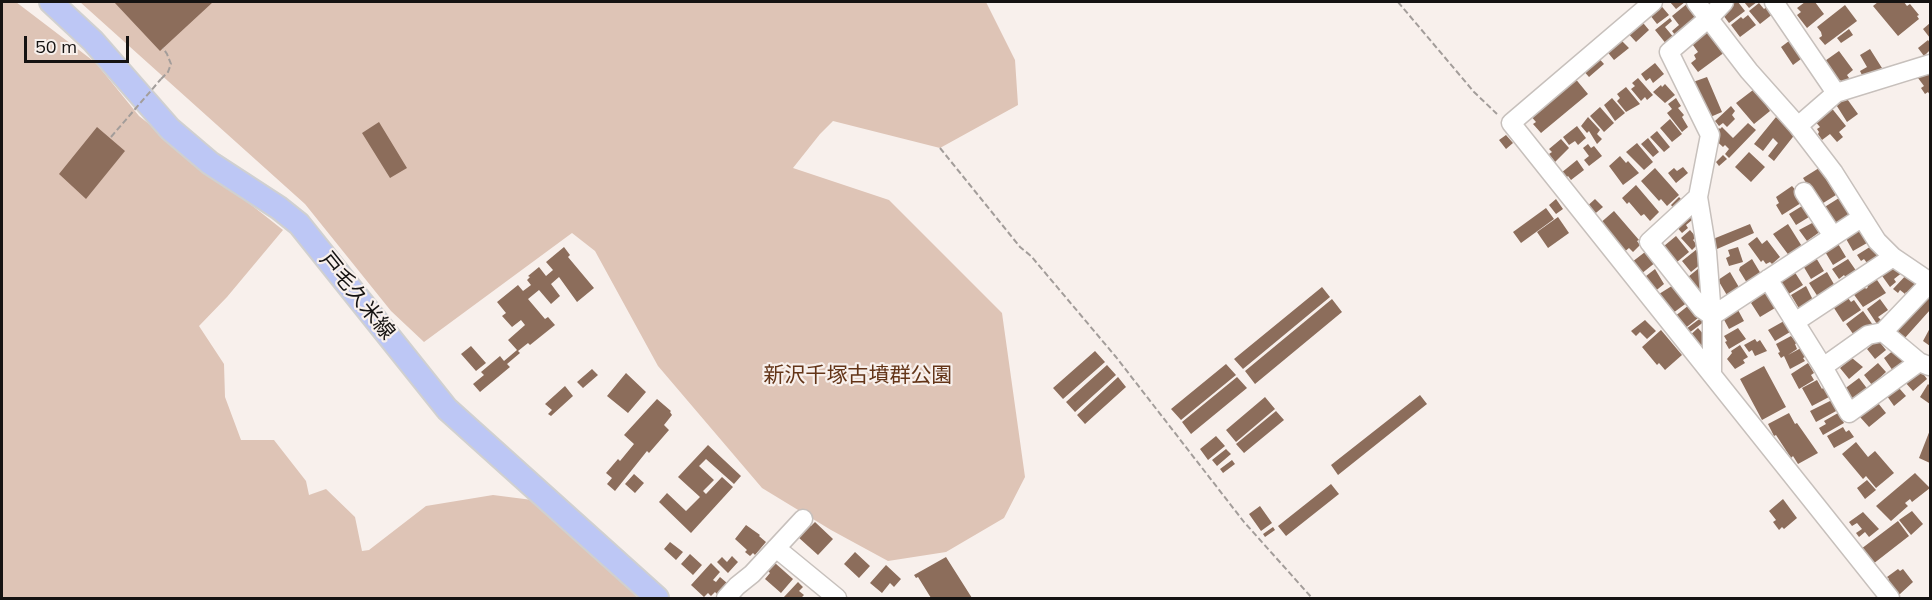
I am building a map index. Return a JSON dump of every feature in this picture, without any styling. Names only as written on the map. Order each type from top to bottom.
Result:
[{"type":"main road","name":"戸毛久米線","points":[[51,2],[93,41],[170,129],[210,163],[279,208],[299,224],[447,410],[657,598]]},
{"type":"street","points":[[1653,2],[1511,123],[1890,598]]},
{"type":"street","points":[[1696,2],[1710,17],[1749,71],[1798,126],[1834,173],[1877,242],[1893,257],[1927,280],[1925,288],[1883,332],[1868,334],[1823,367]]},
{"type":"street","points":[[1712,374],[1712,315],[1707,252],[1698,196],[1710,135],[1669,52],[1724,2]]},
{"type":"street","points":[[1774,2],[1836,93]]},
{"type":"street","points":[[1798,126],[1836,93],[1930,64]]},
{"type":"street","points":[[1804,192],[1833,236]]},
{"type":"street","points":[[1698,196],[1649,242],[1702,309],[1712,315]]},
{"type":"street","points":[[1712,315],[1861,218]]},
{"type":"street","points":[[1795,322],[1893,257]]},
{"type":"street","points":[[1768,279],[1849,413],[1925,364],[1883,332]]},
{"type":"street","points":[[726,598],[803,519]]},
{"type":"street","points":[[776,548],[837,598]]},
{"type":"path","points":[[1398,2],[1474,92],[1505,122],[1511,123]]},
{"type":"path","points":[[111,137],[168,72],[171,64],[163,48]]},
{"type":"path","points":[[940,147],[1020,247],[1031,256],[1116,357],[1244,522],[1312,598]]},
{"type":"green space","points":[[2,2],[16,2],[96,63],[139,116],[283,230],[227,297],[199,326],[224,364],[225,397],[241,440],[274,440],[306,481],[309,495],[326,489],[355,517],[362,551],[369,550],[426,506],[493,495],[540,501],[638,598],[2,598]]},
{"type":"green space","name":"新沢千塚古墳群公園","points":[[80,2],[986,2],[1015,60],[1018,105],[940,148],[833,121],[793,168],[889,200],[1002,313],[1025,477],[1004,518],[946,552],[888,561],[762,488],[658,366],[595,251],[572,233],[424,342],[391,311],[305,204]]},
{"type":"building","points":[[114,2],[213,2],[160,51]]},
{"type":"building","points":[[1658,2],[1669,15],[1657,24],[1646,10]]},
{"type":"building","points":[[1670,2],[1685,2],[1676,9]]},
{"type":"building","points":[[1738,2],[1745,11],[1729,23],[1723,15],[1725,9]]},
{"type":"building","points":[[1744,2],[1757,2],[1749,8]]},
{"type":"building","points":[[1805,2],[1815,2],[1824,14],[1807,28],[1797,15],[1801,12],[1797,8]]},
{"type":"building","points":[[1878,2],[1904,2],[1907,6],[1910,4],[1919,15],[1917,16],[1919,19],[1898,36],[1873,6]]},
{"type":"building","points":[[1688,3],[1698,17],[1675,35],[1672,31],[1679,25],[1672,16]]},
{"type":"building","points":[[1759,3],[1764,9],[1768,6],[1774,13],[1760,24],[1749,11]]},
{"type":"building","points":[[1845,5],[1857,21],[1825,45],[1819,38],[1822,36],[1817,27]]},
{"type":"building","points":[[1748,15],[1756,25],[1740,37],[1731,25],[1741,17],[1743,19]]},
{"type":"building","points":[[1639,18],[1649,30],[1636,42],[1625,30]]},
{"type":"building","points":[[1670,18],[1672,21],[1665,27],[1675,39],[1667,45],[1655,30]]},
{"type":"building","points":[[1930,23],[1930,38],[1923,29]]},
{"type":"building","points":[[1707,28],[1725,52],[1698,72],[1691,63],[1696,59],[1694,55],[1698,52],[1690,41]]},
{"type":"building","points":[[1849,29],[1853,35],[1841,43],[1837,38]]},
{"type":"building","points":[[1616,39],[1629,48],[1614,60],[1605,49]]},
{"type":"building","points":[[1928,40],[1930,50],[1924,56],[1918,48]]},
{"type":"building","points":[[1789,41],[1801,59],[1793,65],[1781,47]]},
{"type":"building","points":[[1870,49],[1882,68],[1863,77],[1860,71],[1867,67],[1860,55]]},
{"type":"building","points":[[1839,51],[1853,70],[1847,75],[1851,81],[1845,85],[1840,80],[1836,82],[1822,63]]},
{"type":"building","points":[[1596,55],[1604,64],[1589,77],[1581,68]]},
{"type":"building","points":[[1655,63],[1664,74],[1653,83],[1650,78],[1646,81],[1641,74]]},
{"type":"building","points":[[1930,68],[1930,95],[1928,92],[1925,94],[1921,88],[1924,86],[1918,78]]},
{"type":"building","points":[[1574,77],[1588,94],[1541,133],[1533,124],[1536,122],[1529,114]]},
{"type":"building","points":[[1707,77],[1722,112],[1708,118],[1693,82]]},
{"type":"building","points":[[1638,78],[1653,95],[1647,100],[1645,97],[1641,101],[1631,89],[1635,86],[1632,83]]},
{"type":"building","points":[[1665,84],[1675,95],[1665,103],[1653,92]]},
{"type":"building","points":[[1626,87],[1640,104],[1626,112],[1617,101],[1620,98],[1617,94]]},
{"type":"building","points":[[1753,90],[1770,111],[1754,124],[1736,103]]},
{"type":"building","points":[[1845,96],[1858,114],[1847,122],[1835,103]]},
{"type":"building","points":[[1612,98],[1625,113],[1615,121],[1604,105]]},
{"type":"building","points":[[1676,98],[1681,106],[1678,108],[1684,115],[1682,117],[1688,127],[1682,132],[1667,113],[1672,109],[1668,104]]},
{"type":"building","points":[[1731,106],[1735,111],[1732,115],[1735,119],[1727,127],[1723,123],[1719,126],[1715,121]]},
{"type":"building","points":[[1830,106],[1846,126],[1839,132],[1843,137],[1837,142],[1830,134],[1822,140],[1817,129],[1820,127],[1813,119]]},
{"type":"building","points":[[1600,107],[1614,123],[1604,132],[1590,116]]},
{"type":"building","points":[[1588,117],[1600,130],[1597,134],[1602,139],[1597,144],[1589,131],[1587,133],[1581,126]]},
{"type":"building","points":[[1776,117],[1796,133],[1774,161],[1768,156],[1778,143],[1773,138],[1763,151],[1754,144]]},
{"type":"building","points":[[1670,119],[1682,134],[1672,142],[1660,128]]},
{"type":"building","points":[[379,122],[407,168],[390,178],[362,133]]},
{"type":"building","points":[[1748,123],[1756,130],[1729,158],[1725,154],[1729,149],[1725,145],[1723,147],[1711,136],[1722,127],[1733,138]]},
{"type":"building","points":[[1577,126],[1586,138],[1578,145],[1575,141],[1569,145],[1563,137]]},
{"type":"building","points":[[97,127],[125,151],[86,199],[59,174]]},
{"type":"building","points":[[1657,131],[1670,147],[1664,152],[1650,137]]},
{"type":"building","points":[[1506,135],[1513,143],[1506,149],[1499,140]]},
{"type":"building","points":[[1648,138],[1659,152],[1653,157],[1641,144]]},
{"type":"building","points":[[1561,139],[1569,148],[1555,162],[1549,154],[1552,152],[1549,149]]},
{"type":"building","points":[[1637,143],[1653,162],[1644,170],[1626,152]]},
{"type":"building","points":[[1588,144],[1591,148],[1594,146],[1602,156],[1589,166],[1584,160],[1589,156],[1583,148]]},
{"type":"building","points":[[1749,152],[1765,167],[1751,182],[1735,167]]},
{"type":"building","points":[[1723,155],[1727,159],[1719,166],[1716,162]]},
{"type":"building","points":[[1620,156],[1639,173],[1623,185],[1609,166]]},
{"type":"building","points":[[1577,160],[1584,170],[1571,180],[1568,176],[1565,179],[1561,173]]},
{"type":"building","points":[[1683,167],[1688,173],[1676,183],[1668,173],[1674,168],[1677,171]]},
{"type":"building","points":[[1655,168],[1679,195],[1667,206],[1661,199],[1659,201],[1641,181]]},
{"type":"building","points":[[1819,168],[1836,195],[1820,205],[1803,178]]},
{"type":"building","points":[[1636,185],[1659,212],[1650,221],[1644,214],[1641,216],[1629,202],[1627,204],[1622,198]]},
{"type":"building","points":[[1792,186],[1799,194],[1796,196],[1801,203],[1782,215],[1776,205],[1779,203],[1776,197]]},
{"type":"building","points":[[1679,197],[1683,201],[1674,209],[1671,205]]},
{"type":"building","points":[[1839,198],[1852,215],[1835,227],[1829,213],[1827,215],[1823,208]]},
{"type":"building","points":[[1556,199],[1563,209],[1556,214],[1549,205]]},
{"type":"building","points":[[1595,199],[1603,207],[1591,217],[1584,209]]},
{"type":"building","points":[[1802,206],[1809,217],[1796,225],[1789,214]]},
{"type":"building","points":[[1546,208],[1554,219],[1521,243],[1513,232]]},
{"type":"building","points":[[1614,211],[1639,240],[1637,241],[1640,245],[1633,252],[1629,248],[1623,253],[1598,225]]},
{"type":"building","points":[[1688,215],[1692,220],[1682,233],[1675,225]]},
{"type":"building","points":[[1558,217],[1569,233],[1548,248],[1537,232]]},
{"type":"building","points":[[1814,222],[1821,231],[1807,241],[1799,230]]},
{"type":"building","points":[[1750,224],[1754,233],[1717,249],[1713,239]]},
{"type":"building","points":[[1788,224],[1803,248],[1790,257],[1773,234]]},
{"type":"building","points":[[1858,229],[1867,243],[1853,251],[1845,237]]},
{"type":"building","points":[[1690,230],[1696,237],[1693,240],[1697,245],[1692,250],[1681,238]]},
{"type":"building","points":[[1676,236],[1689,252],[1677,262],[1664,246]]},
{"type":"building","points":[[1757,237],[1762,244],[1767,240],[1780,257],[1772,264],[1770,262],[1766,264],[1763,260],[1761,262],[1748,244]]},
{"type":"building","points":[[1837,242],[1846,257],[1833,265],[1824,250]]},
{"type":"building","points":[[1873,245],[1879,255],[1867,263],[1864,259],[1861,261],[1857,255]]},
{"type":"building","points":[[564,247],[570,255],[568,257],[594,288],[577,302],[559,277],[551,284],[560,296],[551,304],[539,290],[528,299],[545,319],[548,317],[555,325],[530,345],[528,343],[518,351],[520,353],[507,364],[510,367],[480,392],[473,384],[484,375],[481,372],[500,356],[504,361],[517,350],[508,340],[525,325],[521,320],[512,327],[502,316],[506,313],[497,302],[518,285],[523,291],[531,285],[527,280],[530,277],[528,276],[539,267],[546,276],[553,270],[546,262]]},
{"type":"building","points":[[1738,247],[1743,262],[1729,266],[1726,258],[1730,256],[1728,250]]},
{"type":"building","points":[[1697,249],[1702,254],[1697,258],[1702,263],[1691,272],[1682,261]]},
{"type":"building","points":[[1648,252],[1656,262],[1641,274],[1632,262]]},
{"type":"building","points":[[1815,256],[1824,271],[1811,279],[1802,264]]},
{"type":"building","points":[[1752,259],[1761,274],[1747,283],[1739,270]]},
{"type":"building","points":[[1848,259],[1857,272],[1847,279],[1844,275],[1839,279],[1832,269]]},
{"type":"building","points":[[1897,265],[1903,272],[1894,279],[1896,282],[1890,287],[1880,273]]},
{"type":"building","points":[[1699,268],[1704,274],[1703,287],[1698,291],[1688,277]]},
{"type":"building","points":[[1655,269],[1664,284],[1653,293],[1641,280]]},
{"type":"building","points":[[1794,271],[1803,285],[1787,295],[1780,281]]},
{"type":"building","points":[[1730,272],[1740,289],[1728,297],[1718,280]]},
{"type":"building","points":[[1827,272],[1835,286],[1818,297],[1809,283]]},
{"type":"building","points":[[1909,272],[1920,280],[1909,295],[1900,290],[1898,293],[1893,289]]},
{"type":"building","points":[[1875,277],[1886,293],[1863,307],[1852,292],[1863,285],[1866,289],[1868,287],[1866,284]]},
{"type":"building","points":[[1675,284],[1688,302],[1673,313],[1659,294]]},
{"type":"building","points":[[1806,286],[1814,302],[1800,310],[1791,295]]},
{"type":"building","points":[[1322,287],[1330,297],[1243,369],[1234,359]]},
{"type":"building","points":[[1764,291],[1767,296],[1769,295],[1775,308],[1760,317],[1751,303]]},
{"type":"building","points":[[1930,291],[1930,310],[1904,339],[1895,331]]},
{"type":"building","points":[[1844,298],[1845,300],[1848,298],[1851,302],[1854,300],[1861,310],[1843,322],[1834,308]]},
{"type":"building","points":[[1332,299],[1342,312],[1255,384],[1245,371]]},
{"type":"building","points":[[1880,299],[1888,310],[1878,317],[1882,321],[1877,324],[1867,309]]},
{"type":"building","points":[[1689,305],[1698,318],[1683,330],[1674,317]]},
{"type":"building","points":[[1738,310],[1744,321],[1729,329],[1722,316]]},
{"type":"building","points":[[1863,311],[1873,325],[1856,338],[1846,324]]},
{"type":"building","points":[[1702,317],[1705,321],[1689,333],[1686,329]]},
{"type":"building","points":[[1645,320],[1656,331],[1647,339],[1640,332],[1636,336],[1631,331]]},
{"type":"building","points":[[1784,321],[1790,332],[1775,341],[1768,330]]},
{"type":"building","points":[[1698,328],[1705,336],[1703,338],[1707,343],[1698,350],[1687,338]]},
{"type":"building","points":[[1738,328],[1746,339],[1729,349],[1724,336]]},
{"type":"building","points":[[1930,328],[1930,346],[1923,341]]},
{"type":"building","points":[[1661,330],[1682,355],[1665,370],[1659,363],[1657,365],[1642,347]]},
{"type":"building","points":[[1791,336],[1797,343],[1795,344],[1797,349],[1788,355],[1801,348],[1805,361],[1790,369],[1784,356],[1781,358],[1778,353],[1780,352],[1776,344]]},
{"type":"building","points":[[1755,339],[1757,342],[1760,340],[1767,351],[1755,356],[1752,350],[1749,352],[1744,345]]},
{"type":"building","points":[[1878,340],[1886,350],[1875,359],[1867,349]]},
{"type":"building","points":[[1740,345],[1748,357],[1743,360],[1745,363],[1735,369],[1727,359],[1731,351]]},
{"type":"building","points":[[471,346],[486,363],[476,371],[461,354]]},
{"type":"building","points":[[1895,349],[1907,360],[1893,371],[1884,358]]},
{"type":"building","points":[[1095,351],[1105,362],[1063,399],[1053,388]]},
{"type":"building","points":[[1852,358],[1863,367],[1849,379],[1840,368]]},
{"type":"building","points":[[1808,363],[1814,373],[1811,375],[1814,380],[1799,389],[1791,374]]},
{"type":"building","points":[[1878,363],[1886,372],[1872,385],[1864,375]]},
{"type":"building","points":[[1226,364],[1236,375],[1181,420],[1171,409]]},
{"type":"building","points":[[1107,365],[1116,375],[1075,412],[1066,402]]},
{"type":"building","points":[[1764,366],[1786,407],[1762,420],[1740,379]]},
{"type":"building","points":[[1919,368],[1927,379],[1913,391],[1904,381]]},
{"type":"building","points":[[592,369],[598,375],[583,388],[577,382]]},
{"type":"building","points":[[626,373],[646,392],[628,413],[607,396]]},
{"type":"building","points":[[1118,377],[1126,387],[1085,424],[1077,415]]},
{"type":"building","points":[[1237,377],[1247,388],[1191,434],[1182,422]]},
{"type":"building","points":[[1859,378],[1869,391],[1853,403],[1843,390]]},
{"type":"building","points":[[1817,380],[1829,397],[1812,406],[1802,388]]},
{"type":"building","points":[[1928,384],[1930,386],[1930,404],[1920,397]]},
{"type":"building","points":[[565,386],[573,396],[551,416],[548,414],[552,410],[545,404]]},
{"type":"building","points":[[1899,388],[1906,396],[1894,406],[1887,396]]},
{"type":"building","points":[[1420,395],[1427,404],[1338,475],[1331,465]]},
{"type":"building","points":[[1265,397],[1275,409],[1236,442],[1226,430]]},
{"type":"building","points":[[657,399],[671,411],[672,415],[664,425],[669,430],[649,453],[647,451],[615,491],[607,484],[612,478],[606,473],[634,444],[624,435]]},
{"type":"building","points":[[1832,400],[1838,410],[1816,422],[1810,411]]},
{"type":"building","points":[[1878,403],[1886,413],[1869,427],[1860,417]]},
{"type":"building","points":[[1276,411],[1284,420],[1244,453],[1236,444]]},
{"type":"building","points":[[1789,413],[1818,453],[1798,464],[1793,456],[1791,458],[1776,435],[1774,436],[1768,424]]},
{"type":"building","points":[[1838,413],[1844,423],[1823,435],[1819,428],[1826,424],[1824,421]]},
{"type":"building","points":[[1843,427],[1846,432],[1849,430],[1854,437],[1834,448],[1827,436]]},
{"type":"building","points":[[1930,430],[1929,441],[1930,463],[1919,458]]},
{"type":"building","points":[[1216,436],[1225,446],[1208,460],[1200,449]]},
{"type":"building","points":[[1856,442],[1868,457],[1875,451],[1894,473],[1876,488],[1866,476],[1863,479],[1842,454]]},
{"type":"building","points":[[708,445],[741,476],[734,484],[706,459],[699,466],[714,480],[703,491],[706,494],[722,477],[733,487],[691,533],[659,502],[667,493],[686,511],[700,497],[678,477]]},
{"type":"building","points":[[1226,449],[1231,454],[1217,466],[1212,460]]},
{"type":"building","points":[[1232,460],[1235,464],[1223,473],[1220,469]]},
{"type":"building","points":[[1915,473],[1930,488],[1912,502],[1910,499],[1905,503],[1908,506],[1891,521],[1876,506]]},
{"type":"building","points":[[634,474],[644,483],[635,493],[625,484]]},
{"type":"building","points":[[1867,480],[1876,490],[1865,499],[1857,488]]},
{"type":"building","points":[[1331,484],[1339,494],[1286,536],[1278,526]]},
{"type":"building","points":[[1783,499],[1797,518],[1784,529],[1782,527],[1779,530],[1773,522],[1776,520],[1769,511]]},
{"type":"building","points":[[1260,506],[1272,523],[1261,531],[1249,514]]},
{"type":"building","points":[[1912,511],[1923,524],[1911,535],[1899,520]]},
{"type":"building","points":[[1863,512],[1879,529],[1869,537],[1865,532],[1859,537],[1856,533],[1862,529],[1857,523],[1852,526],[1849,522]]},
{"type":"building","points":[[1898,521],[1909,536],[1873,564],[1861,549]]},
{"type":"building","points":[[815,522],[833,539],[818,555],[798,537],[809,524],[811,526]]},
{"type":"building","points":[[746,525],[766,542],[755,555],[753,553],[750,556],[745,552],[747,550],[735,539]]},
{"type":"building","points":[[1273,527],[1275,530],[1265,537],[1263,534]]},
{"type":"building","points":[[670,542],[683,552],[676,560],[664,549]]},
{"type":"building","points":[[855,552],[870,566],[859,578],[844,564]]},
{"type":"building","points":[[690,554],[702,565],[693,575],[681,564]]},
{"type":"building","points":[[732,556],[738,562],[728,573],[717,562],[722,557],[727,562]]},
{"type":"building","points":[[946,557],[972,598],[931,598],[918,577],[914,575]]},
{"type":"building","points":[[711,563],[720,572],[713,580],[716,582],[720,577],[727,583],[717,594],[715,592],[711,596],[708,593],[704,597],[691,585]]},
{"type":"building","points":[[775,563],[793,579],[781,593],[765,579]]},
{"type":"building","points":[[886,565],[901,579],[894,587],[890,583],[882,593],[870,583]]},
{"type":"building","points":[[1898,569],[1900,571],[1903,569],[1913,582],[1896,595],[1886,582],[1889,579],[1887,577]]},
{"type":"building","points":[[798,582],[803,587],[799,591],[804,595],[801,598],[783,598]]}]
